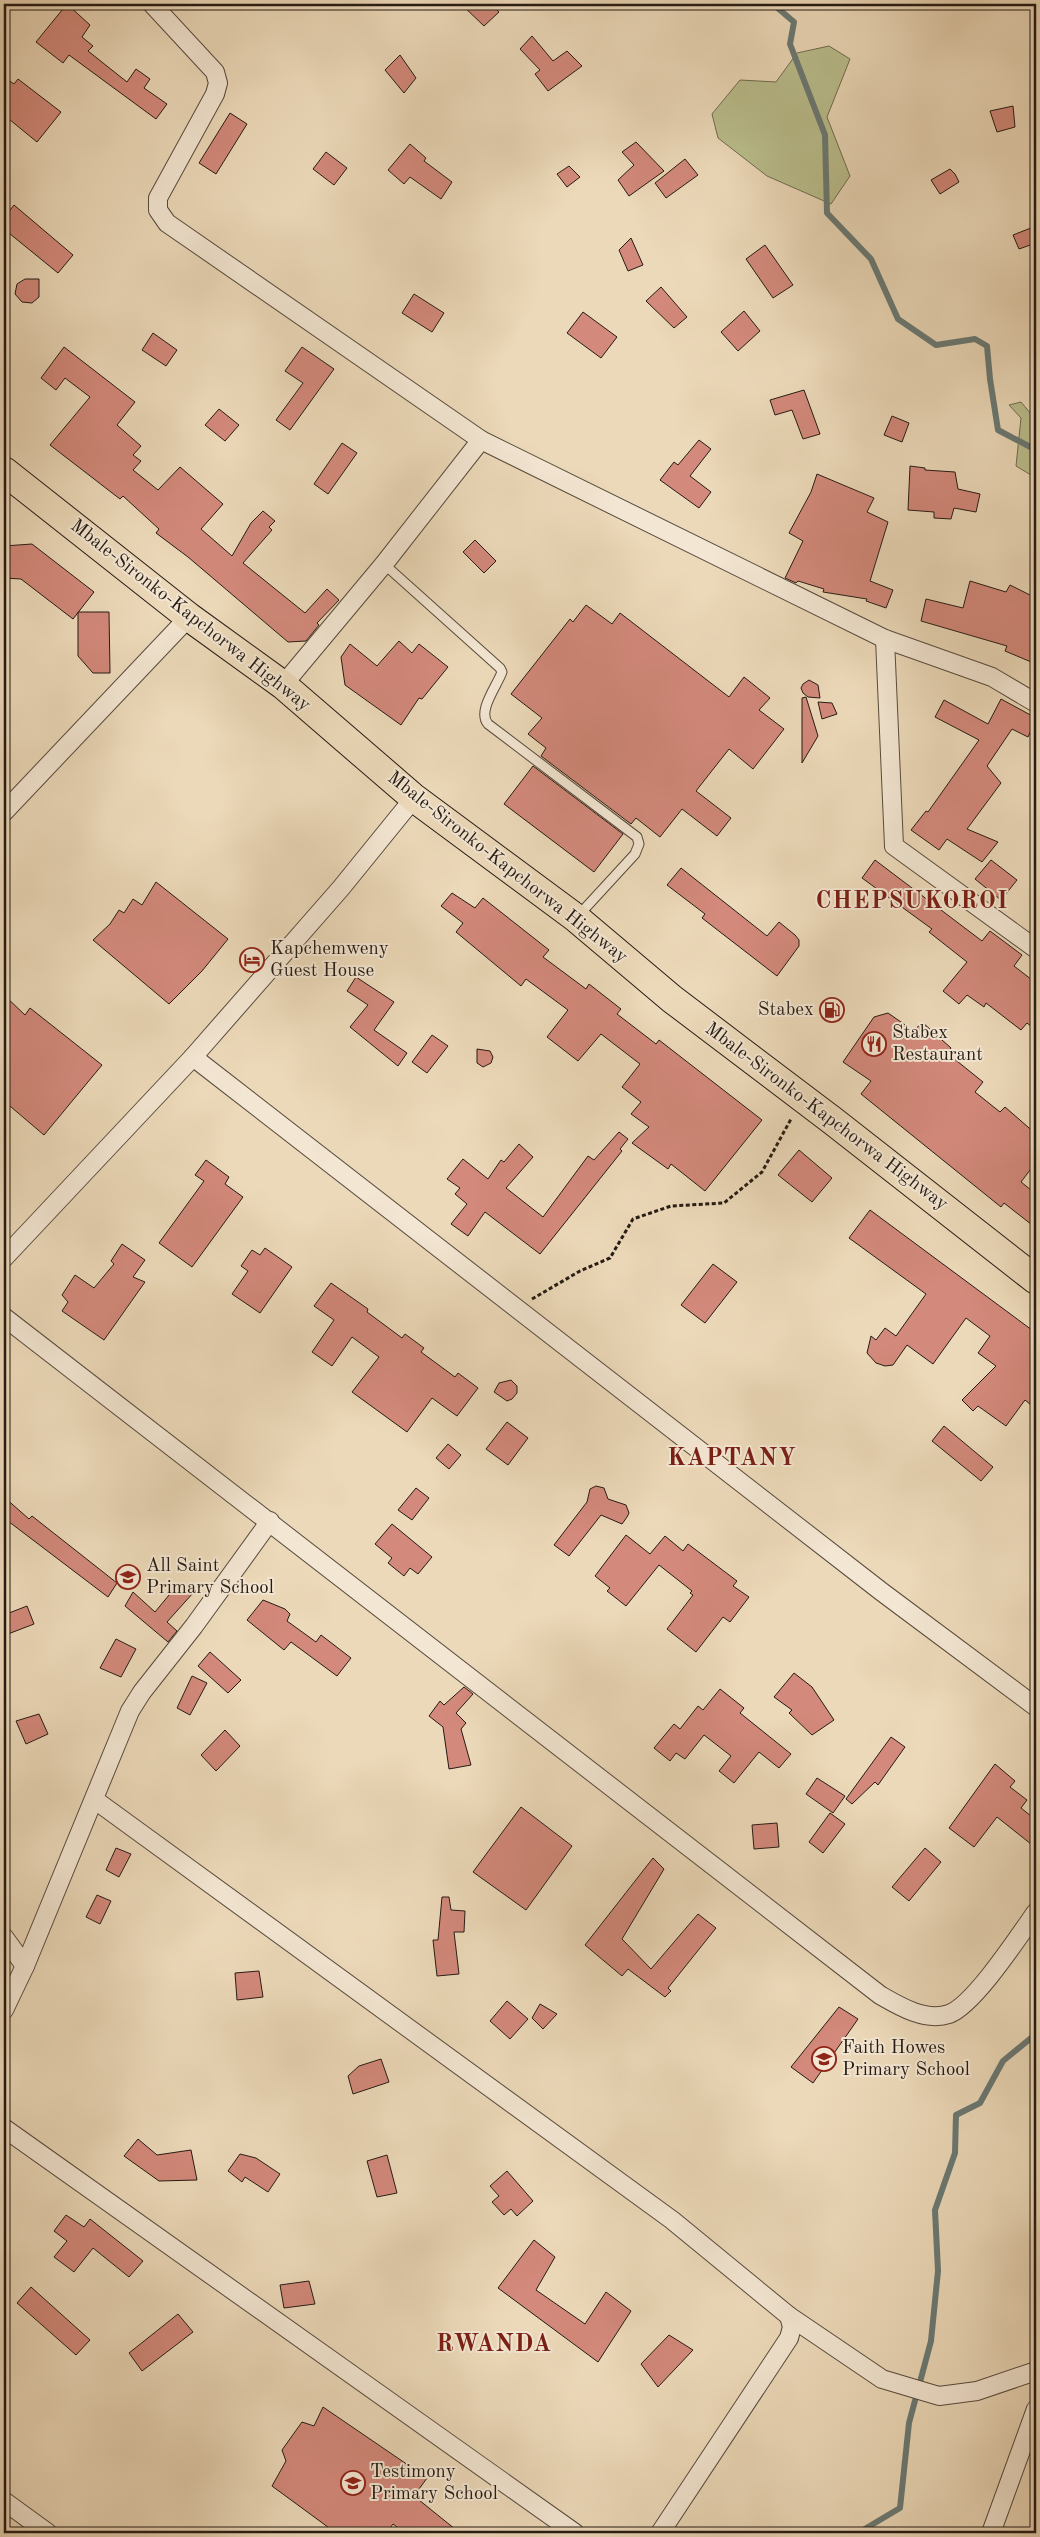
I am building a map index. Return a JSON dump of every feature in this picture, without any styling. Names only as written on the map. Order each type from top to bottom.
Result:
[{"type":"main road","name":"Mbale-Sironko-Kapchorwa Highway","points":[[4,471],[189,617],[282,685],[414,798],[576,918],[672,999],[1036,1280]]},
{"type":"street","points":[[152,4],[215,72],[218,83],[215,94],[158,198],[160,216],[167,223],[481,440],[885,639],[992,677],[1036,703]]},
{"type":"street","points":[[282,685],[384,564],[481,440]]},
{"type":"street","points":[[4,812],[189,617]]},
{"type":"street","points":[[885,639],[894,846],[1036,948]]},
{"type":"street","points":[[4,1258],[193,1057],[341,888],[414,798]]},
{"type":"street","points":[[193,1057],[882,1592],[1036,1708]]},
{"type":"street","points":[[4,1317],[880,1995],[904,2009],[940,2015],[957,2010],[975,1992],[1036,1912]]},
{"type":"street","points":[[4,2010],[25,1966],[95,1800],[130,1711],[142,1692],[194,1626],[270,1521]]},
{"type":"street","points":[[95,1800],[672,2220],[789,2316],[882,2379],[939,2396],[977,2391],[1036,2371]]},
{"type":"street","points":[[4,1937],[25,1966]]},
{"type":"street","points":[[4,2128],[575,2533]]},
{"type":"street","points":[[660,2533],[789,2338],[792,2327],[789,2316]]},
{"type":"street","points":[[991,2533],[1036,2409]]},
{"type":"street","points":[[4,2501],[48,2533]]},
{"type":"lane","points":[[384,564],[500,668],[502,672],[484,712],[484,720],[637,837],[639,844],[635,854],[576,918]]},
{"type":"path","points":[[520,1310],[534,1297],[580,1270],[610,1258],[633,1220],[671,1206],[724,1203],[762,1172],[802,1098]]},
{"type":"green space","points":[[829,46],[850,59],[827,117],[850,176],[831,204],[767,176],[718,138],[712,114],[740,80],[776,82],[797,53]]},
{"type":"green space","points":[[1021,402],[1036,420],[1036,478],[1016,466],[1021,418],[1009,405]]},
{"type":"building","points":[[67,4],[90,25],[82,37],[93,46],[88,51],[127,82],[136,69],[150,79],[144,88],[167,104],[156,119],[69,55],[63,63],[36,42]]},
{"type":"building","points":[[461,4],[491,4],[499,12],[484,26]]},
{"type":"building","points":[[532,36],[553,61],[567,51],[582,66],[548,91],[535,74],[540,70],[520,49]]},
{"type":"building","points":[[400,55],[416,78],[404,93],[385,70]]},
{"type":"building","points":[[4,77],[14,84],[18,79],[61,112],[37,142],[4,115]]},
{"type":"building","points":[[1013,106],[1015,127],[997,132],[990,111]]},
{"type":"building","points":[[230,113],[247,124],[216,174],[199,163]]},
{"type":"building","points":[[636,142],[664,171],[629,196],[618,180],[634,165],[622,152]]},
{"type":"building","points":[[410,144],[426,158],[424,161],[452,182],[441,199],[410,177],[404,184],[388,170]]},
{"type":"building","points":[[326,152],[347,168],[334,185],[313,169]]},
{"type":"building","points":[[685,159],[698,175],[666,198],[655,183]]},
{"type":"building","points":[[569,166],[580,177],[567,187],[557,174]]},
{"type":"building","points":[[950,169],[959,182],[940,194],[931,180]]},
{"type":"building","points":[[14,205],[73,255],[58,273],[4,229],[4,218]]},
{"type":"building","points":[[1036,226],[1036,243],[1019,249],[1013,235]]},
{"type":"building","points":[[631,238],[643,265],[628,271],[619,250]]},
{"type":"building","points":[[765,245],[793,285],[773,298],[746,259]]},
{"type":"building","points":[[25,279],[39,279],[39,297],[32,303],[22,302],[15,294],[17,284]]},
{"type":"building","points":[[661,287],[687,317],[674,328],[646,301]]},
{"type":"building","points":[[414,294],[444,313],[432,332],[402,313]]},
{"type":"building","points":[[744,311],[760,331],[738,351],[721,332]]},
{"type":"building","points":[[583,312],[617,337],[601,358],[567,333]]},
{"type":"building","points":[[153,333],[177,350],[166,366],[142,350]]},
{"type":"building","points":[[64,347],[135,402],[117,425],[141,446],[133,455],[141,461],[133,470],[158,490],[180,467],[223,504],[201,529],[232,556],[251,523],[263,511],[275,521],[269,527],[272,530],[243,563],[305,613],[327,589],[339,600],[317,623],[319,625],[306,641],[288,642],[188,557],[156,533],[159,529],[123,496],[120,499],[50,445],[90,397],[65,378],[56,390],[41,378]]},
{"type":"building","points":[[302,347],[334,369],[290,430],[276,420],[303,383],[285,371]]},
{"type":"building","points":[[804,390],[820,434],[803,439],[792,410],[775,415],[770,400]]},
{"type":"building","points":[[219,409],[239,425],[225,441],[205,425]]},
{"type":"building","points":[[892,416],[909,423],[902,442],[884,435]]},
{"type":"building","points":[[699,440],[711,449],[690,476],[711,492],[699,508],[660,480],[674,462],[678,465]]},
{"type":"building","points":[[342,443],[357,453],[328,494],[314,484]]},
{"type":"building","points":[[910,466],[925,468],[925,470],[955,472],[958,489],[980,494],[976,512],[954,508],[951,519],[934,518],[934,512],[908,510]]},
{"type":"building","points":[[817,474],[874,498],[867,512],[888,522],[870,581],[893,590],[886,608],[866,601],[867,599],[823,592],[824,589],[798,581],[796,583],[785,578],[803,541],[789,533],[811,492]]},
{"type":"building","points":[[475,540],[496,561],[484,573],[463,552]]},
{"type":"building","points":[[32,544],[94,592],[73,619],[21,579],[4,578],[4,546]]},
{"type":"building","points":[[970,581],[1006,592],[1010,585],[1036,598],[1036,664],[1005,651],[1007,646],[921,621],[926,599],[963,608]]},
{"type":"building","points":[[586,605],[612,624],[620,613],[729,697],[744,677],[770,698],[759,710],[784,729],[753,769],[729,749],[696,791],[731,818],[717,836],[682,809],[660,837],[636,818],[631,824],[541,756],[546,748],[528,734],[542,718],[511,694],[570,619],[573,622]]},
{"type":"building","points":[[78,612],[109,612],[110,673],[93,673],[78,656]]},
{"type":"building","points":[[399,641],[412,653],[419,644],[448,667],[422,699],[419,698],[401,725],[345,685],[341,657],[350,644],[377,666]]},
{"type":"building","points":[[809,680],[818,685],[820,698],[808,697],[803,693],[801,688]]},
{"type":"building","points":[[806,697],[818,736],[802,763],[802,698]]},
{"type":"building","points":[[1001,699],[1036,718],[1036,720],[1028,737],[1012,729],[987,766],[1001,783],[967,829],[998,842],[982,862],[947,839],[939,850],[911,830],[926,811],[928,812],[979,740],[935,717],[944,700],[988,724]]},
{"type":"building","points":[[818,702],[832,703],[837,714],[822,719]]},
{"type":"building","points":[[533,766],[623,834],[594,872],[504,804]]},
{"type":"building","points":[[875,860],[982,941],[990,931],[1022,955],[1014,966],[1036,983],[1036,1030],[1027,1023],[1021,1030],[986,1003],[984,1007],[967,995],[959,1004],[943,991],[967,962],[929,932],[932,929],[862,878]]},
{"type":"building","points":[[991,860],[1017,880],[1001,900],[975,879]]},
{"type":"building","points":[[681,868],[767,936],[779,922],[795,935],[799,940],[799,946],[777,976],[702,918],[705,914],[667,885]]},
{"type":"building","points":[[156,882],[228,939],[202,971],[169,1004],[93,940],[110,924],[119,910],[124,913],[133,899],[142,905]]},
{"type":"building","points":[[452,893],[475,908],[483,898],[549,950],[543,957],[586,989],[589,984],[621,1009],[617,1014],[656,1044],[659,1040],[762,1120],[705,1191],[671,1164],[668,1169],[632,1143],[649,1127],[631,1114],[641,1102],[622,1087],[640,1064],[601,1034],[578,1061],[547,1037],[568,1010],[526,979],[521,986],[456,932],[463,923],[441,906]]},
{"type":"building","points":[[356,977],[394,1002],[374,1030],[407,1053],[398,1066],[350,1027],[368,1005],[347,991]]},
{"type":"building","points":[[4,995],[25,1015],[30,1008],[102,1065],[44,1135],[4,1101]]},
{"type":"building","points":[[888,1013],[914,1031],[922,1022],[951,1048],[947,1053],[983,1082],[975,1092],[1000,1112],[1005,1107],[1036,1134],[1036,1162],[1021,1182],[1036,1194],[1036,1228],[1004,1203],[1001,1207],[861,1094],[871,1081],[843,1062],[874,1017]]},
{"type":"building","points":[[432,1035],[448,1046],[427,1073],[412,1062]]},
{"type":"building","points":[[477,1049],[490,1051],[493,1057],[491,1063],[483,1067],[477,1063]]},
{"type":"building","points":[[619,1132],[628,1139],[620,1149],[622,1151],[540,1254],[485,1212],[468,1236],[451,1224],[467,1204],[455,1194],[460,1188],[447,1179],[463,1159],[488,1179],[501,1160],[504,1162],[519,1144],[533,1157],[506,1188],[543,1217],[588,1156],[594,1160]]},
{"type":"building","points":[[799,1150],[832,1178],[812,1202],[778,1175]]},
{"type":"building","points":[[206,1160],[229,1177],[225,1184],[243,1197],[192,1267],[159,1243],[204,1181],[195,1175]]},
{"type":"building","points":[[870,1210],[1036,1333],[1036,1409],[1025,1400],[1006,1426],[978,1406],[973,1411],[962,1400],[996,1366],[978,1353],[990,1336],[966,1318],[933,1364],[907,1345],[893,1365],[885,1366],[876,1363],[867,1353],[871,1336],[876,1340],[885,1328],[896,1336],[926,1294],[849,1238]]},
{"type":"building","points":[[122,1244],[145,1260],[133,1277],[145,1282],[104,1340],[62,1311],[68,1302],[62,1295],[75,1275],[94,1288],[114,1264],[111,1261]]},
{"type":"building","points":[[265,1248],[292,1267],[260,1313],[232,1294],[248,1271],[241,1266],[252,1250],[260,1255]]},
{"type":"building","points":[[713,1264],[737,1282],[705,1323],[681,1305]]},
{"type":"building","points":[[331,1283],[368,1309],[367,1312],[402,1338],[405,1334],[424,1348],[421,1352],[455,1377],[458,1373],[478,1388],[457,1416],[432,1398],[407,1432],[352,1392],[379,1357],[352,1337],[332,1366],[312,1352],[334,1320],[314,1306]]},
{"type":"building","points":[[511,1380],[517,1386],[517,1393],[512,1399],[507,1401],[494,1392],[499,1383]]},
{"type":"building","points":[[507,1422],[528,1438],[508,1465],[486,1449]]},
{"type":"building","points":[[944,1426],[993,1467],[981,1481],[932,1441]]},
{"type":"building","points":[[448,1444],[461,1455],[449,1469],[436,1458]]},
{"type":"building","points":[[596,1486],[604,1488],[608,1499],[626,1505],[629,1513],[622,1524],[601,1515],[569,1556],[554,1545],[587,1502],[590,1489]]},
{"type":"building","points":[[416,1488],[429,1498],[412,1520],[398,1510]]},
{"type":"building","points":[[4,1497],[29,1519],[32,1516],[117,1583],[108,1597],[4,1518]]},
{"type":"building","points":[[392,1524],[432,1557],[418,1574],[410,1568],[404,1576],[388,1563],[392,1558],[375,1544]]},
{"type":"building","points":[[626,1535],[650,1554],[665,1536],[683,1551],[688,1544],[737,1581],[733,1586],[749,1597],[730,1622],[723,1617],[696,1652],[667,1629],[693,1595],[690,1593],[692,1591],[659,1565],[626,1606],[607,1591],[610,1588],[595,1576]]},
{"type":"building","points":[[179,1583],[193,1593],[167,1622],[177,1631],[168,1642],[125,1606],[133,1592],[155,1612]]},
{"type":"building","points":[[263,1600],[285,1609],[290,1614],[287,1621],[316,1642],[321,1635],[351,1658],[337,1676],[291,1642],[284,1650],[247,1620]]},
{"type":"building","points":[[27,1606],[34,1624],[8,1634],[4,1615]]},
{"type":"building","points":[[116,1639],[136,1649],[121,1677],[100,1668]]},
{"type":"building","points":[[210,1652],[241,1680],[228,1693],[198,1666]]},
{"type":"building","points":[[794,1673],[812,1687],[834,1720],[812,1735],[789,1713],[792,1710],[774,1697]]},
{"type":"building","points":[[192,1676],[207,1683],[190,1715],[177,1708]]},
{"type":"building","points":[[464,1687],[473,1694],[456,1713],[466,1723],[461,1729],[471,1765],[449,1769],[443,1727],[429,1716],[440,1701],[444,1705]]},
{"type":"building","points":[[720,1689],[744,1708],[740,1713],[791,1754],[779,1768],[759,1752],[734,1783],[719,1771],[731,1756],[704,1735],[685,1759],[676,1753],[670,1761],[654,1748],[674,1724],[680,1729],[698,1706],[703,1710]]},
{"type":"building","points":[[39,1714],[48,1734],[26,1744],[16,1721]]},
{"type":"building","points":[[225,1730],[240,1746],[216,1771],[201,1755]]},
{"type":"building","points":[[891,1737],[905,1747],[878,1785],[875,1782],[852,1804],[846,1799]]},
{"type":"building","points":[[995,1764],[1015,1781],[1010,1787],[1027,1800],[1021,1808],[1036,1820],[1036,1848],[997,1817],[974,1847],[949,1828]]},
{"type":"building","points":[[817,1778],[845,1796],[833,1813],[806,1794]]},
{"type":"building","points":[[521,1807],[572,1846],[526,1910],[473,1872]]},
{"type":"building","points":[[830,1813],[845,1824],[823,1853],[809,1842]]},
{"type":"building","points":[[777,1823],[779,1847],[754,1849],[752,1825]]},
{"type":"building","points":[[116,1848],[131,1854],[119,1877],[106,1870]]},
{"type":"building","points":[[925,1848],[941,1862],[909,1901],[892,1887]]},
{"type":"building","points":[[653,1858],[664,1869],[622,1939],[651,1969],[698,1914],[716,1928],[668,1988],[671,1991],[665,1997],[628,1969],[622,1976],[585,1945]]},
{"type":"building","points":[[97,1895],[111,1901],[100,1924],[86,1917]]},
{"type":"building","points":[[442,1897],[449,1897],[451,1910],[465,1911],[464,1932],[454,1932],[459,1974],[437,1976],[433,1940],[438,1940]]},
{"type":"building","points":[[259,1971],[263,1997],[237,2000],[235,1973]]},
{"type":"building","points":[[507,2001],[528,2019],[510,2039],[490,2021]]},
{"type":"building","points":[[540,2004],[557,2014],[543,2029],[532,2018]]},
{"type":"building","points":[[839,2007],[858,2019],[813,2083],[791,2067]]},
{"type":"building","points":[[381,2059],[389,2082],[353,2094],[348,2076],[359,2066]]},
{"type":"building","points":[[138,2139],[157,2155],[191,2150],[197,2180],[159,2181],[124,2156]]},
{"type":"building","points":[[240,2154],[256,2158],[280,2174],[268,2192],[245,2177],[242,2182],[228,2171]]},
{"type":"building","points":[[387,2155],[397,2193],[377,2197],[367,2161]]},
{"type":"building","points":[[507,2171],[533,2201],[517,2216],[511,2209],[504,2215],[492,2202],[499,2196],[490,2186]]},
{"type":"building","points":[[66,2215],[84,2227],[90,2219],[143,2261],[129,2277],[93,2248],[74,2272],[54,2257],[67,2241],[54,2231]]},
{"type":"building","points":[[534,2240],[555,2257],[536,2290],[585,2324],[606,2292],[631,2311],[598,2362],[498,2288]]},
{"type":"building","points":[[309,2281],[315,2304],[284,2308],[280,2285]]},
{"type":"building","points":[[31,2287],[90,2340],[76,2355],[17,2303]]},
{"type":"building","points":[[178,2314],[193,2332],[142,2371],[129,2353]]},
{"type":"building","points":[[669,2335],[693,2350],[658,2387],[641,2364]]},
{"type":"building","points":[[323,2407],[427,2478],[414,2496],[460,2533],[405,2533],[393,2524],[386,2533],[336,2533],[272,2486],[286,2461],[282,2450],[302,2422],[314,2426]]},
{"type":"waterway","points":[[773,4],[794,22],[790,44],[825,135],[827,213],[871,259],[898,319],[936,345],[975,339],[987,346],[998,430],[1036,450]]},
{"type":"waterway","points":[[858,2533],[900,2508],[909,2423],[931,2341],[938,2271],[935,2210],[955,2153],[956,2115],[980,2103],[1003,2061],[1036,2034]]},
{"type":"place","name":"Kapchemweny Guest House","points":[[252,960]]},
{"type":"place","name":"Stabex","points":[[832,1010]]},
{"type":"place","name":"Stabex Restaurant","points":[[874,1044]]},
{"type":"place","name":"All Saint Primary School","points":[[128,1577]]},
{"type":"place","name":"Faith Howes Primary School","points":[[824,2059]]},
{"type":"place","name":"Testimony Primary School","points":[[353,2483]]},
{"type":"district","name":"CHEPSUKOROI","points":[[912,902]]},
{"type":"district","name":"KAPTANY","points":[[732,1459]]},
{"type":"district","name":"RWANDA","points":[[494,2345]]}]
